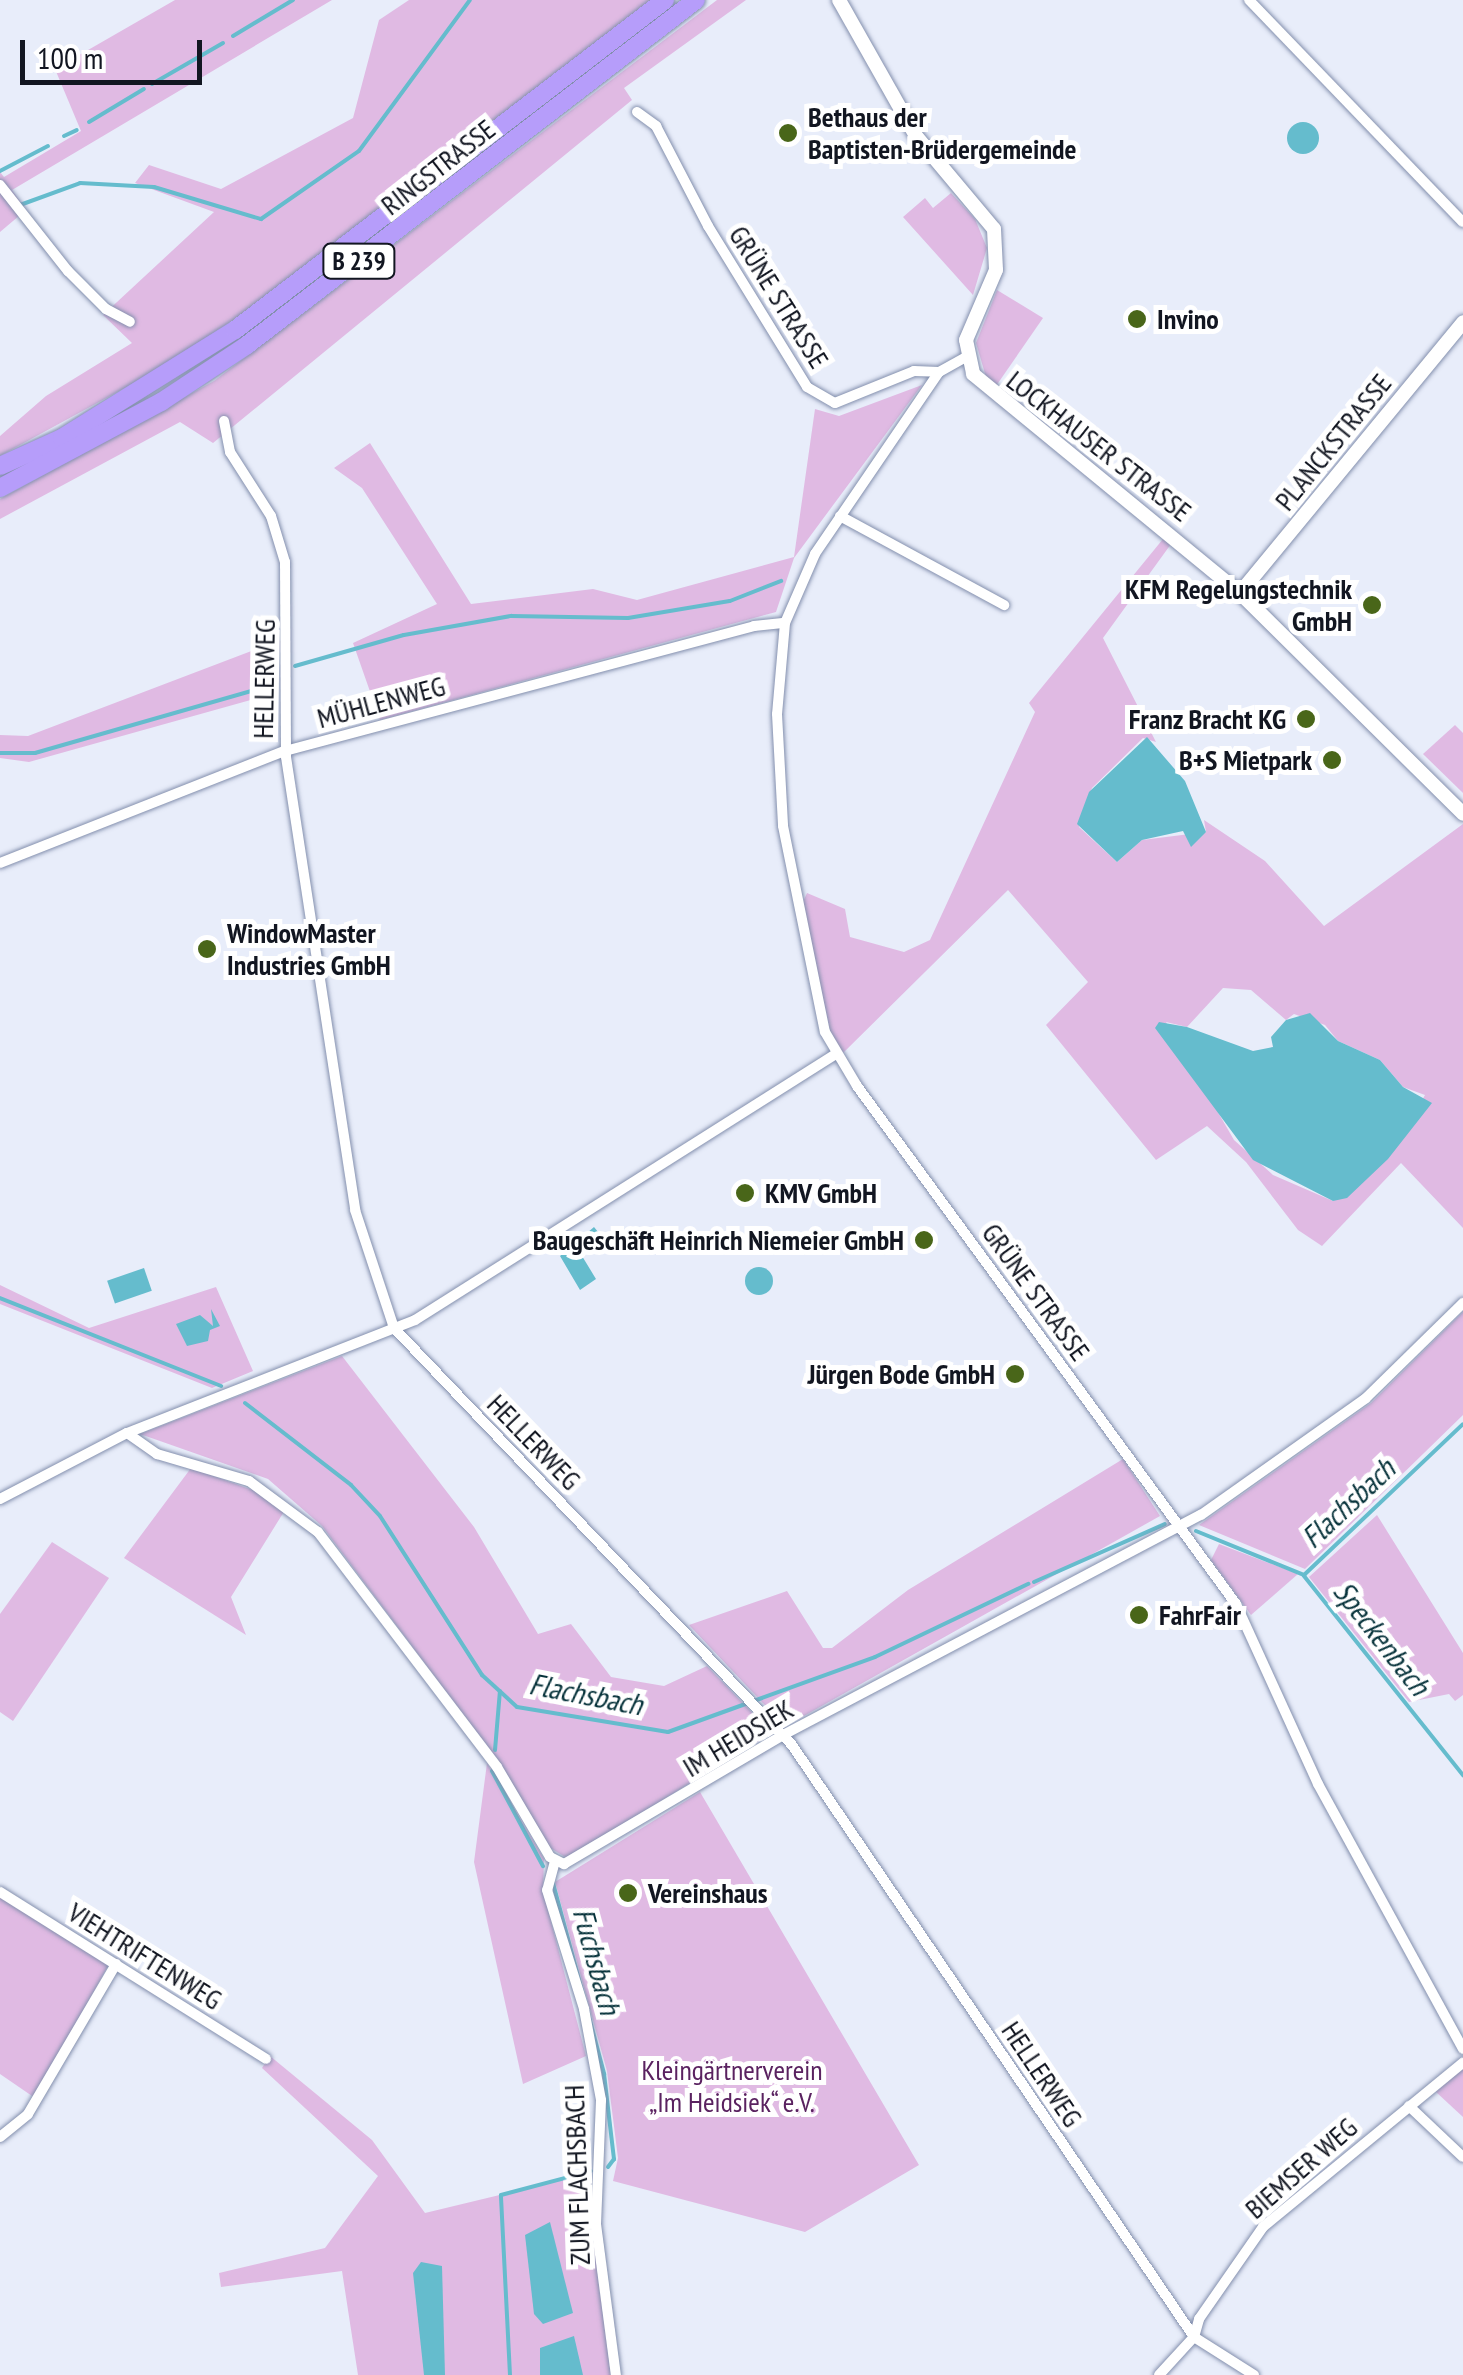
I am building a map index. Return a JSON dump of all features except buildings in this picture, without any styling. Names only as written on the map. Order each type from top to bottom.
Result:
[{"type":"highway","name":"RINGSTRASSE","points":[[0,466],[77,429],[235,330],[665,0]]},
{"type":"highway","name":"RINGSTRASSE","points":[[0,488],[161,402],[247,345],[696,0]]},
{"type":"street","points":[[839,0],[916,136],[994,229],[996,270],[972,319],[966,357]]},
{"type":"street","points":[[1249,0],[1463,222]]},
{"type":"street","name":"GRÜNE STRASSE","points":[[636,112],[656,126],[708,226],[808,388],[835,403],[914,371],[939,372]]},
{"type":"street","points":[[0,185],[68,271],[130,322]]},
{"type":"street","name":"PLANCKSTRASSE","points":[[1240,593],[1463,322]]},
{"type":"street","name":"GRÜNE STRASSE","points":[[966,357],[939,372],[840,516],[800,579],[785,623],[777,686],[782,826],[816,996],[836,1054],[1248,1624],[1318,1784],[1463,2049]]},
{"type":"street","name":"LOCKHAUSER STRASSE","points":[[966,357],[986,389],[1240,593],[1463,814]]},
{"type":"street","name":"HELLERWEG","points":[[224,421],[230,452],[271,516],[284,562],[285,750],[355,1210],[394,1328],[783,1735],[1194,2337]]},
{"type":"street","points":[[840,516],[1004,605]]},
{"type":"street","name":"MÜHLENWEG","points":[[0,863],[285,750],[754,626],[785,623]]},
{"type":"street","points":[[0,1499],[127,1433],[394,1328],[836,1054]]},
{"type":"street","name":"IM HEIDSIEK","points":[[555,1862],[572,1862],[783,1735],[1179,1527],[1366,1398],[1463,1303]]},
{"type":"street","points":[[127,1433],[157,1454],[249,1481],[318,1532],[497,1767],[555,1862]]},
{"type":"street","name":"ZUM FLACHSBACH","points":[[555,1862],[547,1890],[595,2061],[602,2118],[596,2224],[616,2375]]},
{"type":"street","name":"VIEHTRIFTENWEG","points":[[0,1892],[266,2059]]},
{"type":"street","points":[[0,2137],[28,2114],[116,1964]]},
{"type":"street","name":"BIEMSER WEG","points":[[1159,2375],[1194,2337],[1199,2319],[1263,2226],[1463,2064]]},
{"type":"street","points":[[1409,2106],[1463,2156]]},
{"type":"street","points":[[1194,2337],[1254,2375]]},
{"type":"green space","points":[[175,0],[332,0],[12,190],[26,210],[0,232],[0,172],[4,177],[81,131],[55,69]]},
{"type":"green space","points":[[409,0],[653,0],[255,305],[165,366],[0,456],[0,436],[46,396],[132,343],[103,315],[214,212],[135,183],[149,165],[221,189],[353,118],[379,20]]},
{"type":"green space","points":[[717,0],[746,0],[624,88],[632,100],[213,443],[180,422],[0,519],[0,499],[214,381]]},
{"type":"green space","points":[[951,193],[975,219],[987,248],[973,295],[903,217],[925,198],[933,208]]},
{"type":"green space","points":[[997,290],[1043,318],[996,386],[986,377],[976,343]]},
{"type":"green space","points":[[922,385],[794,558],[776,612],[380,720],[353,643],[437,604],[362,488],[334,468],[370,443],[471,604],[593,589],[637,600],[794,557],[815,409],[839,416]]},
{"type":"green space","points":[[1163,539],[1171,544],[1103,638],[1156,742],[1143,738],[1092,788],[1079,827],[1117,862],[1142,840],[1206,832],[1204,820],[1265,861],[1324,926],[1463,824],[1463,1228],[1401,1163],[1322,1246],[1298,1230],[1246,1162],[1207,1126],[1156,1160],[1046,1025],[1088,982],[1008,890],[841,1055],[830,1030],[802,904],[807,893],[845,909],[850,937],[904,952],[930,940],[1035,712],[1029,703]],"holes":[[[1223,988],[1251,990],[1286,1020],[1294,1014],[1325,1025],[1338,1041],[1380,1060],[1403,1087],[1425,1095],[1395,1149],[1333,1201],[1273,1175],[1234,1140],[1166,1022],[1187,1027]]]},
{"type":"green space","points":[[280,640],[276,693],[29,762],[0,758],[0,735],[28,736]]},
{"type":"green space","points":[[1455,725],[1463,733],[1463,793],[1423,754]]},
{"type":"green space","points":[[0,1285],[89,1328],[216,1287],[253,1371],[212,1388],[0,1304]]},
{"type":"green space","points":[[1463,1312],[1463,1415],[1305,1569],[1199,1525],[1371,1403]]},
{"type":"green space","points":[[342,1356],[474,1527],[538,1634],[571,1624],[611,1677],[664,1686],[707,1666],[765,1726],[764,1738],[567,1858],[547,1846],[501,1765],[322,1526],[268,1479],[140,1434]]},
{"type":"green space","points":[[1123,1459],[1160,1516],[795,1721],[778,1719],[689,1625],[787,1591],[823,1648],[832,1648],[908,1590]]},
{"type":"green space","points":[[191,1468],[264,1494],[285,1510],[231,1597],[246,1635],[124,1558]]},
{"type":"green space","points":[[1377,1515],[1463,1653],[1463,1695],[1455,1701],[1449,1694],[1409,1702],[1309,1577]]},
{"type":"green space","points":[[52,1542],[109,1578],[13,1721],[0,1712],[0,1614]]},
{"type":"green space","points":[[1219,1544],[1298,1574],[1251,1615],[1211,1560]]},
{"type":"green space","points":[[487,1763],[544,1859],[543,1891],[586,2056],[523,2084],[474,1862]]},
{"type":"green space","name":"Kleingärtnerverein „Im Heidsiek“ e.V.","points":[[700,1792],[919,2165],[805,2232],[613,2181],[618,2158],[607,2071],[555,1882]]},
{"type":"green space","points":[[0,1896],[109,1964],[35,2098],[0,2074]]},
{"type":"green space","points":[[270,2056],[372,2140],[425,2213],[587,2174],[611,2375],[358,2375],[342,2271],[221,2287],[219,2273],[325,2248],[378,2176],[262,2068]]},
{"type":"green space","points":[[1463,2068],[1463,2117],[1436,2092]]},
{"type":"water","points":[[1303,122],[1314,127],[1319,138],[1314,149],[1303,154],[1292,149],[1287,138],[1292,127]]},
{"type":"water","points":[[1147,737],[1185,781],[1206,832],[1191,847],[1183,831],[1142,840],[1117,862],[1077,824],[1089,792]]},
{"type":"water","points":[[1310,1013],[1338,1041],[1380,1060],[1403,1087],[1432,1103],[1388,1159],[1347,1198],[1333,1201],[1253,1160],[1155,1028],[1159,1022],[1187,1027],[1253,1051],[1273,1047],[1271,1037],[1286,1020]]},
{"type":"water","points":[[594,1227],[603,1238],[582,1256],[596,1279],[580,1290],[560,1256]]},
{"type":"water","points":[[759,1267],[769,1271],[773,1281],[769,1291],[759,1295],[749,1291],[745,1281],[749,1271]]},
{"type":"water","points":[[144,1268],[152,1291],[115,1303],[107,1281]]},
{"type":"water","points":[[211,1309],[220,1326],[210,1330],[208,1341],[187,1346],[176,1324],[200,1315],[213,1326]]},
{"type":"water","points":[[550,2222],[573,2313],[543,2324],[534,2314],[525,2235]]},
{"type":"water","points":[[421,2262],[442,2266],[445,2375],[424,2375],[413,2273]]},
{"type":"water","points":[[574,2336],[583,2375],[540,2375],[540,2348]]},
{"type":"waterway","points":[[233,36],[293,0]]},
{"type":"waterway","points":[[20,205],[80,183],[154,187],[261,219],[359,151],[470,0]]},
{"type":"waterway","points":[[152,84],[223,43]]},
{"type":"waterway","points":[[89,122],[144,89]]},
{"type":"waterway","points":[[64,136],[77,130]]},
{"type":"waterway","points":[[0,171],[48,146]]},
{"type":"waterway","points":[[295,666],[404,635],[511,616],[628,618],[730,601],[781,581]]},
{"type":"waterway","points":[[0,753],[35,753],[276,684]]},
{"type":"waterway","name":"Flachsbach","points":[[0,1298],[221,1386]]},
{"type":"waterway","name":"Flachsbach","points":[[245,1403],[351,1485],[380,1516],[482,1675],[517,1707],[668,1732],[875,1657],[1028,1584]]},
{"type":"waterway","name":"Flachsbach","points":[[1196,1531],[1304,1575],[1463,1424]]},
{"type":"waterway","name":"Flachsbach","points":[[1034,1582],[1165,1524]]},
{"type":"waterway","name":"Speckenbach","points":[[1304,1576],[1463,1775]]},
{"type":"waterway","name":"Fuchsbach","points":[[495,1750],[500,1691]]},
{"type":"waterway","name":"Fuchsbach","points":[[492,1771],[543,1866]]},
{"type":"waterway","name":"Fuchsbach","points":[[553,1883],[604,2074],[614,2159],[608,2167]]},
{"type":"waterway","name":"Fuchsbach","points":[[510,2375],[501,2195],[591,2171]]},
{"type":"place","name":"Bethaus der Baptisten-Brüdergemeinde","points":[[788,133]]},
{"type":"place","name":"Invino","points":[[1137,319]]},
{"type":"place","name":"KFM Regelungstechnik GmbH","points":[[1372,605]]},
{"type":"place","name":"Franz Bracht KG","points":[[1306,719]]},
{"type":"place","name":"B+S Mietpark","points":[[1332,760]]},
{"type":"place","name":"WindowMaster Industries GmbH","points":[[207,949]]},
{"type":"place","name":"KMV GmbH","points":[[745,1193]]},
{"type":"place","name":"Baugeschäft Heinrich Niemeier GmbH","points":[[924,1240]]},
{"type":"place","name":"Jürgen Bode GmbH","points":[[1015,1374]]},
{"type":"place","name":"FahrFair","points":[[1139,1615]]},
{"type":"place","name":"Vereinshaus","points":[[628,1893]]}]
